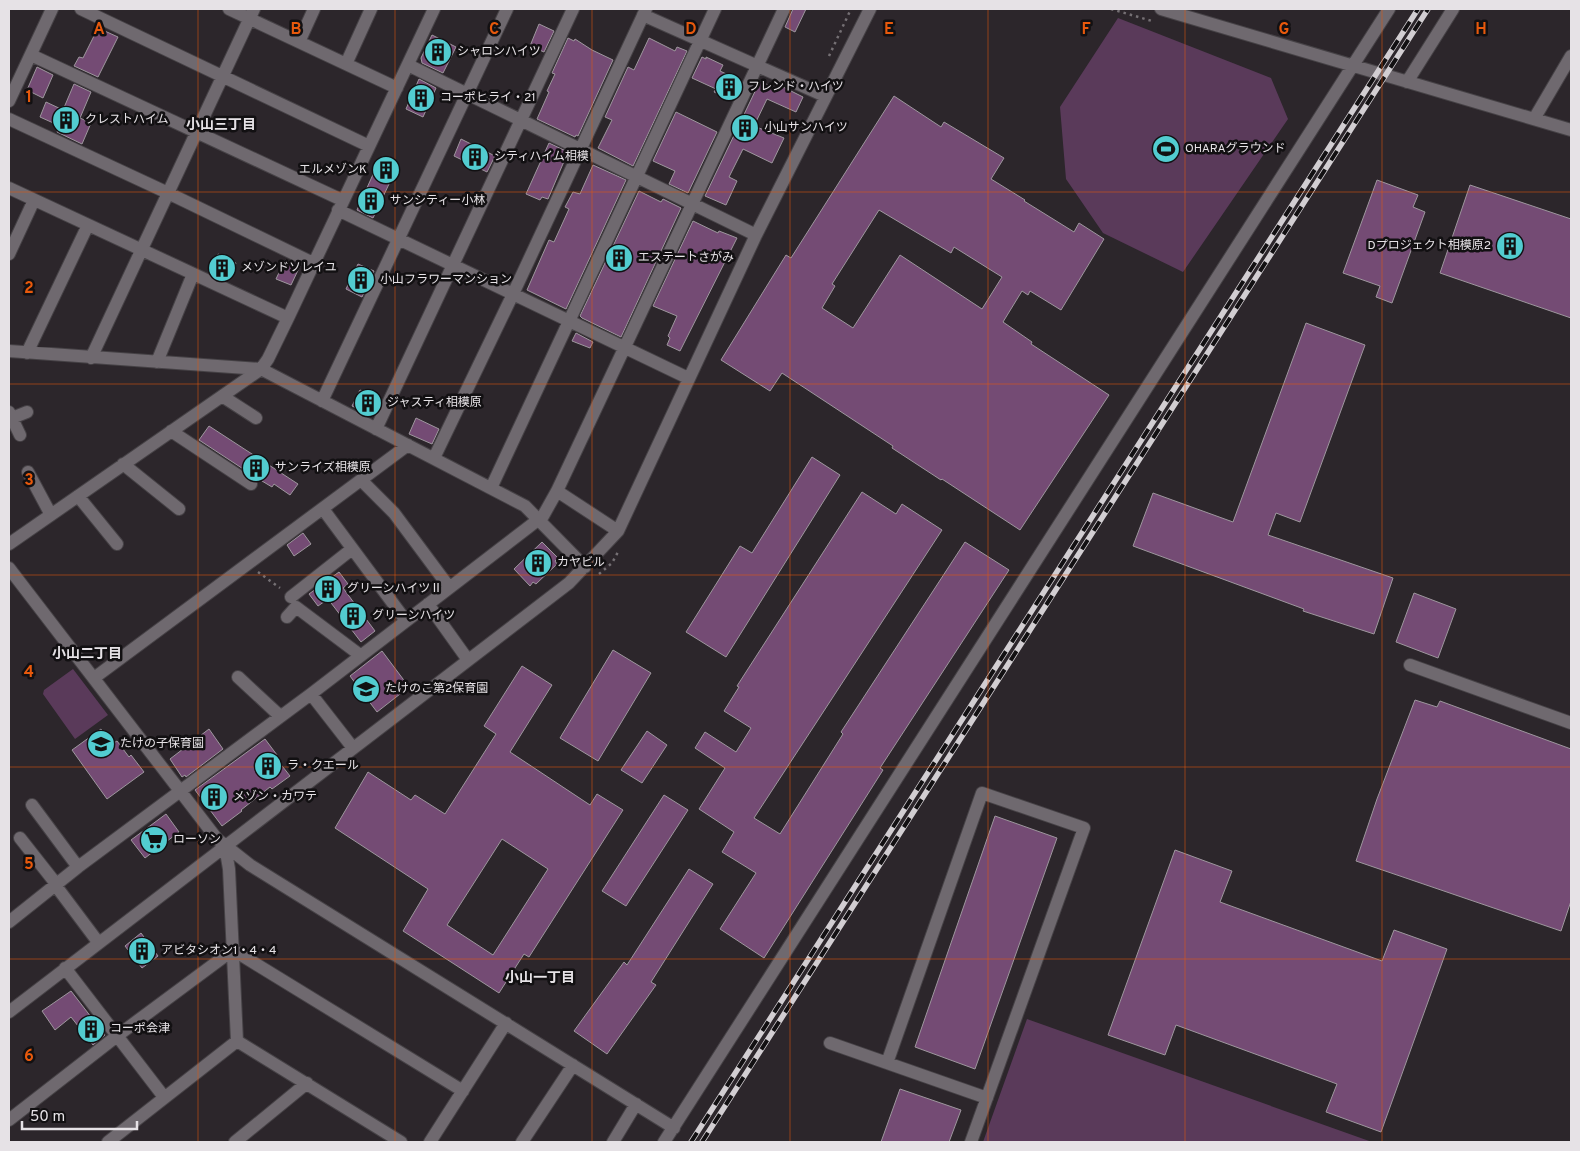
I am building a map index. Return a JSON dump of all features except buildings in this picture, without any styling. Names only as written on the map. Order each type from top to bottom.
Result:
[{"type":"street","points":[[9,101],[52,9]]},
{"type":"street","points":[[81,9],[369,146]]},
{"type":"street","points":[[229,9],[252,14],[299,42],[397,88]]},
{"type":"street","points":[[299,42],[314,9]]},
{"type":"street","points":[[346,64],[371,9]]},
{"type":"street","points":[[9,544],[260,369],[268,359],[434,9]]},
{"type":"street","points":[[322,400],[507,9]]},
{"type":"street","points":[[376,429],[573,9]]},
{"type":"street","points":[[491,488],[715,9]]},
{"type":"street","points":[[9,922],[78,867],[310,694],[538,520],[546,511],[557,492],[784,9]]},
{"type":"street","points":[[9,1012],[569,583],[618,531],[756,235],[870,9]]},
{"type":"street","points":[[1160,9],[1571,130]]},
{"type":"street","points":[[664,1142],[1389,9]]},
{"type":"street","points":[[1407,82],[1453,9]]},
{"type":"street","points":[[434,458],[513,294],[644,12],[700,41],[825,96]]},
{"type":"street","points":[[90,358],[252,14]]},
{"type":"street","points":[[31,55],[196,132],[340,205],[398,238],[688,378]]},
{"type":"street","points":[[1534,119],[1571,56]]},
{"type":"street","points":[[408,65],[756,235]]},
{"type":"street","points":[[9,119],[313,263]]},
{"type":"street","points":[[9,188],[288,318]]},
{"type":"street","points":[[9,254],[34,200]]},
{"type":"street","points":[[27,353],[88,225]]},
{"type":"street","points":[[157,362],[193,274]]},
{"type":"street","points":[[9,351],[260,369],[525,506],[585,567]]},
{"type":"street","points":[[222,396],[256,418]]},
{"type":"street","points":[[20,435],[10,415],[27,412]]},
{"type":"street","points":[[171,431],[251,484]]},
{"type":"street","points":[[94,678],[408,445]]},
{"type":"street","points":[[124,464],[179,509]]},
{"type":"street","points":[[28,472],[51,515]]},
{"type":"street","points":[[361,480],[394,513],[449,587]]},
{"type":"street","points":[[557,492],[618,531]]},
{"type":"street","points":[[78,496],[117,544]]},
{"type":"street","points":[[322,509],[406,621]]},
{"type":"street","points":[[291,597],[352,549]]},
{"type":"street","points":[[9,568],[180,792],[217,839],[225,846],[250,865],[674,1128]]},
{"type":"street","points":[[428,604],[468,660]]},
{"type":"street","points":[[286,617],[296,607],[360,655]]},
{"type":"street","points":[[1410,665],[1571,724]]},
{"type":"street","points":[[238,677],[280,716]]},
{"type":"street","points":[[310,694],[353,748]]},
{"type":"street","points":[[887,1063],[982,793],[1084,828],[971,1142]]},
{"type":"street","points":[[32,805],[78,867]]},
{"type":"street","points":[[20,838],[98,942]]},
{"type":"street","points":[[225,846],[229,870],[237,1041]]},
{"type":"street","points":[[9,1120],[117,1036],[233,950]]},
{"type":"street","points":[[233,950],[463,1091]]},
{"type":"street","points":[[65,968],[164,1097]]},
{"type":"street","points":[[430,1142],[506,1023]]},
{"type":"street","points":[[237,1041],[401,1142]]},
{"type":"street","points":[[108,1142],[237,1041]]},
{"type":"street","points":[[830,1043],[987,1098]]},
{"type":"street","points":[[522,1142],[573,1065]]},
{"type":"street","points":[[235,1142],[307,1083]]},
{"type":"street","points":[[613,1142],[636,1104]]},
{"type":"shaded area","name":"OHARAグラウンド","points":[[1118,18],[1271,78],[1288,119],[1183,272],[1103,233],[1066,179],[1060,107]]},
{"type":"shaded area","points":[[73,669],[108,715],[75,739],[43,694],[44,690]]},
{"type":"shaded area","points":[[1027,1019],[1372,1142],[983,1142]]},
{"type":"railway","points":[[691,1142],[1418,9]]},
{"type":"railway","points":[[702,1142],[1428,9]]},
{"type":"place","name":"シャロンハイツ","points":[[438,52]]},
{"type":"place","name":"フレンド・ハイツ","points":[[729,87]]},
{"type":"place","name":"コーポヒライ・21","points":[[421,98]]},
{"type":"place","name":"クレストハイム","points":[[66,120]]},
{"type":"place","name":"小山サンハイツ","points":[[745,128]]},
{"type":"place","name":"OHARAグラウンド","points":[[1166,149]]},
{"type":"place","name":"シティハイム相模","points":[[475,157]]},
{"type":"place","name":"エルメゾンK","points":[[386,170]]},
{"type":"place","name":"サンシティー小林","points":[[371,201]]},
{"type":"place","name":"Dプロジェクト相模原2","points":[[1510,246]]},
{"type":"place","name":"エステートさがみ","points":[[619,258]]},
{"type":"place","name":"メゾンドソレイユ","points":[[222,268]]},
{"type":"place","name":"小山フラワーマンション","points":[[361,280]]},
{"type":"place","name":"ジャスティ相模原","points":[[368,403]]},
{"type":"place","name":"サンライズ相模原","points":[[256,468]]},
{"type":"place","name":"カヤビル","points":[[538,563]]},
{"type":"place","name":"グリーンハイツⅡ","points":[[328,589]]},
{"type":"place","name":"グリーンハイツ","points":[[353,616]]},
{"type":"place","name":"たけのこ第2保育園","points":[[366,689]]},
{"type":"place","name":"たけの子保育園","points":[[101,744]]},
{"type":"place","name":"ラ・クエール","points":[[268,766]]},
{"type":"place","name":"メゾン・カワテ","points":[[214,797]]},
{"type":"place","name":"ローソン","points":[[154,840]]},
{"type":"place","name":"アビタシオン1・4・4","points":[[142,951]]},
{"type":"place","name":"コーポ会津","points":[[91,1029]]},
{"type":"district","name":"小山三丁目","points":[[221,125]]},
{"type":"district","name":"小山二丁目","points":[[87,654]]},
{"type":"district","name":"小山一丁目","points":[[540,978]]}]
